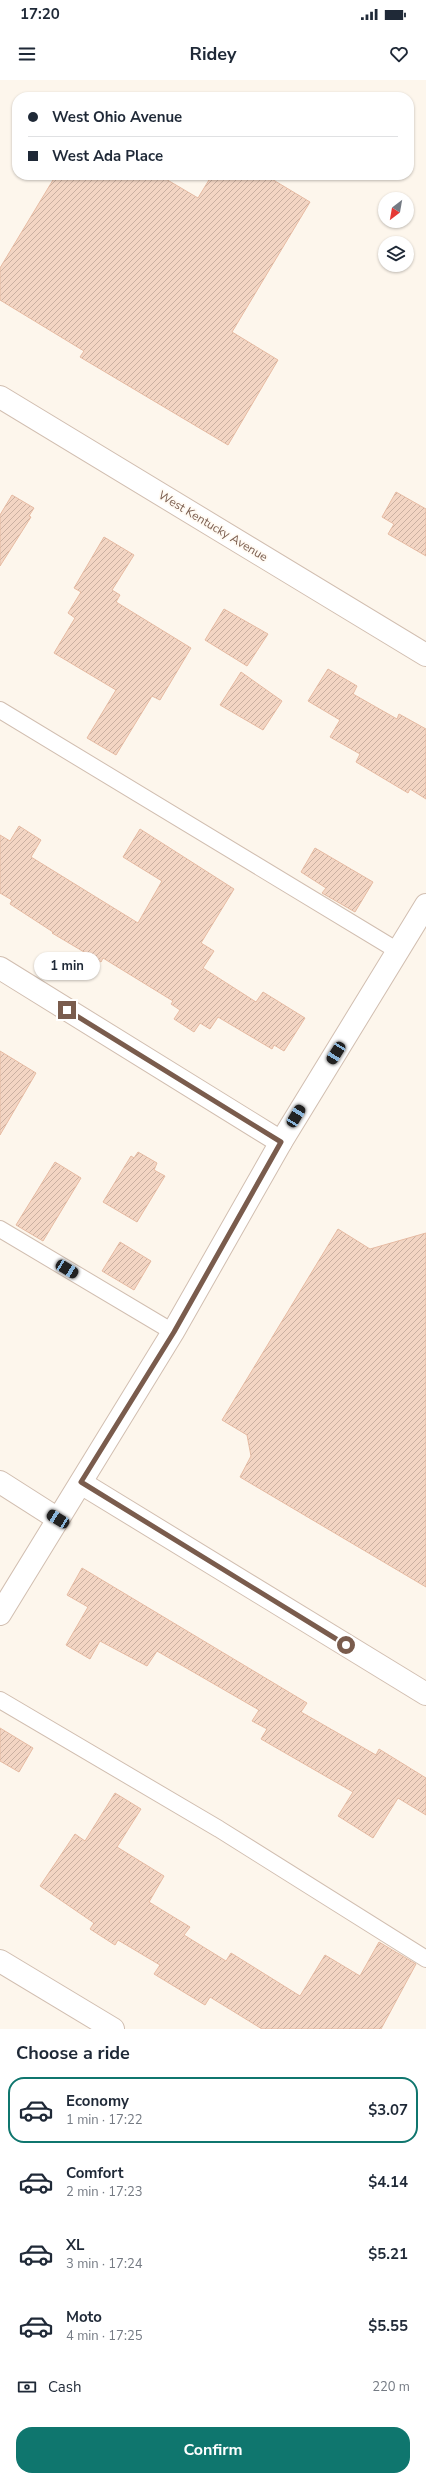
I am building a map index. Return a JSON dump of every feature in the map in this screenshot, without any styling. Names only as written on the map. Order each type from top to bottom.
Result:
[{"type":"street","name":"West Kentucky Avenue","points":[[0,398],[426,655]]},
{"type":"street","points":[[0,1614],[174,1332],[281,1142],[426,905]]},
{"type":"street","points":[[0,968],[281,1142]]},
{"type":"street","points":[[0,1482],[58,1519]]},
{"type":"street","points":[[81,1482],[426,1694]]},
{"type":"street","points":[[0,1961],[113,2029]]},
{"type":"lane","points":[[0,710],[398,951]]},
{"type":"lane","points":[[0,1229],[174,1332]]},
{"type":"lane","points":[[0,1700],[219,1829],[426,1958]]},
{"type":"building","points":[[53,180],[167,180],[198,198],[209,180],[273,180],[310,202],[232,332],[278,360],[228,445],[80,357],[84,351],[0,300],[0,268]]},
{"type":"building","points":[[396,492],[426,509],[426,556],[388,534],[394,524],[382,517]]},
{"type":"building","points":[[12,495],[34,508],[29,516],[31,517],[0,566],[0,515]]},
{"type":"building","points":[[104,537],[134,555],[112,590],[120,595],[116,602],[191,648],[160,700],[152,696],[116,755],[87,738],[116,690],[54,653],[75,618],[68,613],[81,592],[74,588]]},
{"type":"building","points":[[224,609],[268,634],[247,666],[205,640]]},
{"type":"building","points":[[328,669],[357,686],[353,694],[397,719],[399,714],[426,729],[426,799],[410,789],[408,793],[356,762],[360,754],[330,737],[340,720],[308,701]]},
{"type":"building","points":[[241,672],[282,701],[263,730],[220,705]]},
{"type":"building","points":[[19,826],[41,840],[31,857],[138,923],[162,881],[123,857],[140,829],[234,889],[201,943],[214,951],[203,968],[256,1002],[263,992],[305,1018],[284,1051],[274,1045],[272,1049],[218,1017],[210,1029],[200,1023],[194,1032],[174,1019],[180,1010],[171,1004],[173,1001],[103,958],[101,962],[52,933],[53,932],[10,904],[12,900],[0,893],[0,835],[10,841]]},
{"type":"building","points":[[315,848],[373,882],[355,912],[322,893],[326,888],[301,872]]},
{"type":"building","points":[[0,1051],[36,1073],[0,1135]]},
{"type":"building","points":[[138,1152],[157,1163],[154,1170],[165,1176],[137,1222],[103,1202],[131,1156],[134,1158]]},
{"type":"building","points":[[55,1162],[81,1178],[43,1241],[16,1225]]},
{"type":"building","points":[[338,1229],[370,1249],[426,1233],[426,1587],[240,1477],[251,1456],[247,1435],[222,1420]]},
{"type":"building","points":[[120,1242],[151,1261],[134,1290],[102,1271]]},
{"type":"building","points":[[82,1568],[307,1703],[301,1712],[376,1755],[379,1749],[426,1778],[426,1815],[398,1798],[373,1838],[338,1816],[353,1792],[261,1739],[267,1729],[252,1721],[259,1710],[157,1651],[147,1666],[100,1641],[90,1659],[66,1645],[88,1607],[67,1595]]},
{"type":"building","points":[[0,1728],[33,1748],[19,1772],[0,1761]]},
{"type":"building","points":[[115,1793],[141,1809],[117,1847],[164,1876],[149,1902],[190,1927],[184,1935],[226,1961],[231,1953],[300,1996],[325,1955],[360,1976],[379,1942],[416,1964],[381,2029],[262,2029],[210,1997],[205,2005],[154,1974],[160,1965],[118,1940],[115,1945],[90,1929],[94,1923],[40,1886],[75,1834],[85,1841]]},
{"type":"route","points":[[67,1010],[281,1142],[174,1332],[81,1482],[346,1645]]}]
